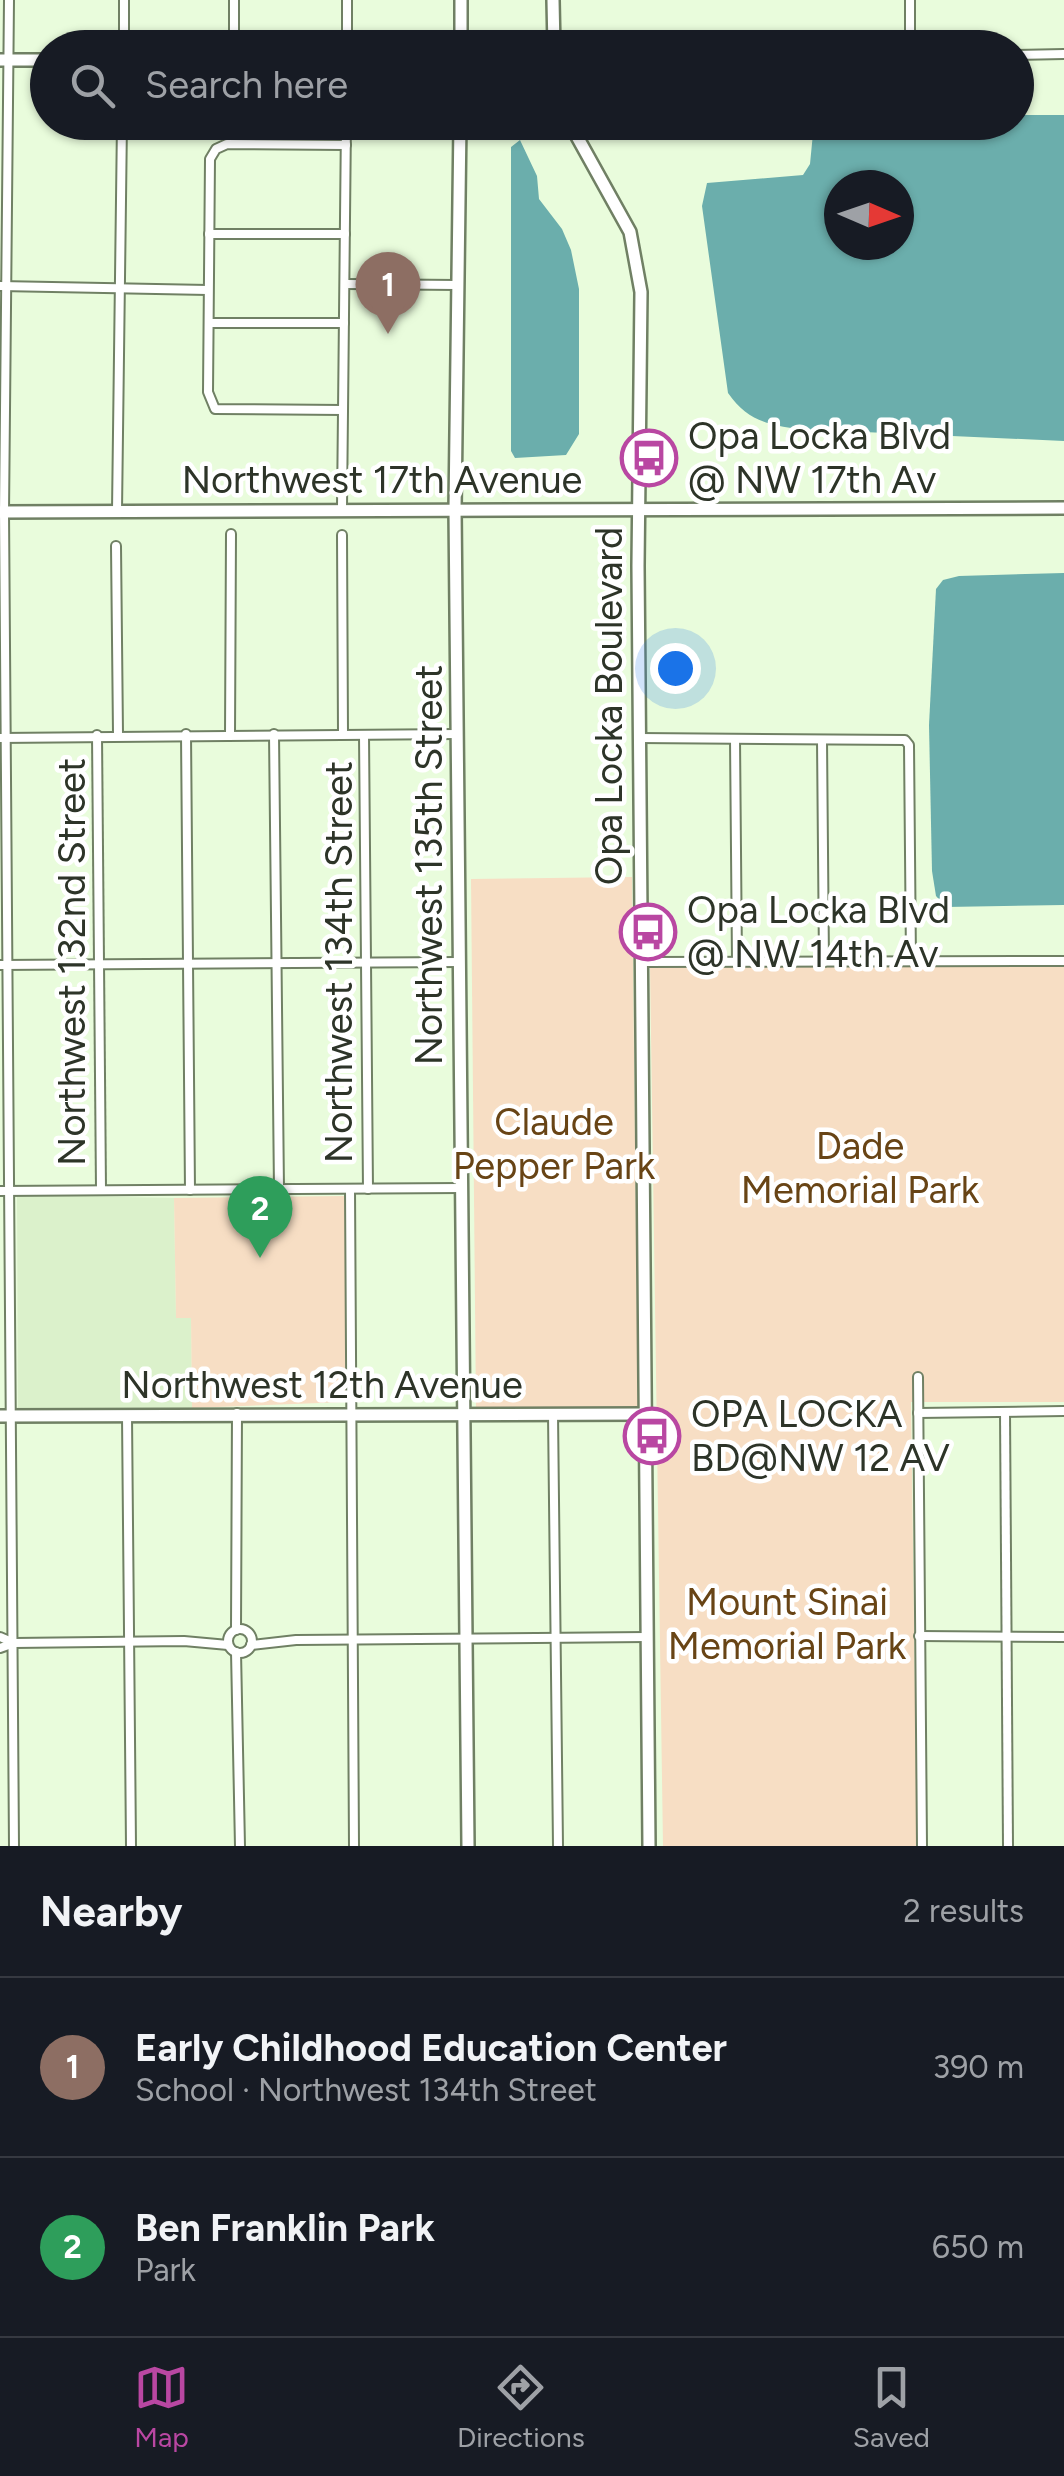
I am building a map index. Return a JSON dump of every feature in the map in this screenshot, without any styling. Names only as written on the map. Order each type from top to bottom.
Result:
[{"type":"main road","points":[[461,0],[461,30]]},
{"type":"main road","points":[[553,0],[554,30]]},
{"type":"main road","points":[[4,60],[30,60]]},
{"type":"main road","name":"Northwest 135th Street","points":[[460,140],[455,508],[468,1846]]},
{"type":"main road","name":"Opa Locka Boulevard","points":[[579,140],[630,232],[641,292],[640,962],[649,1846]]},
{"type":"main road","name":"Northwest 17th Avenue","points":[[2,512],[1064,508]]},
{"type":"main road","name":"Northwest 12th Avenue","points":[[6,1416],[644,1414]]},
{"type":"street","points":[[9,0],[4,60],[2,512],[4,1190],[17,1846]]},
{"type":"street","points":[[124,0],[124,30]]},
{"type":"street","points":[[234,0],[234,30]]},
{"type":"street","points":[[347,0],[347,30]]},
{"type":"street","points":[[910,0],[910,30]]},
{"type":"street","points":[[1034,55],[1064,54]]},
{"type":"street","points":[[117,511],[122,140]]},
{"type":"street","points":[[342,508],[346,140]]},
{"type":"street","points":[[343,410],[215,409],[208,392],[208,290],[210,159],[216,149],[227,144],[346,145]]},
{"type":"street","points":[[209,234],[346,234]]},
{"type":"street","points":[[345,284],[457,284]]},
{"type":"street","points":[[4,286],[208,290]]},
{"type":"street","points":[[209,323],[344,324]]},
{"type":"street","points":[[230,734],[231,534]]},
{"type":"street","name":"Northwest 134th Street","points":[[342,535],[344,734]]},
{"type":"street","name":"Northwest 132nd Street","points":[[116,546],[118,734]]},
{"type":"street","points":[[186,734],[190,1190]]},
{"type":"street","points":[[274,734],[279,1189]]},
{"type":"street","name":"Northwest 134th Street","points":[[364,734],[368,1189]]},
{"type":"street","points":[[3,738],[458,734]]},
{"type":"street","name":"Northwest 132nd Street","points":[[97,735],[101,1190]]},
{"type":"street","points":[[639,738],[905,740],[909,745],[912,961]]},
{"type":"street","points":[[735,740],[737,962]]},
{"type":"street","points":[[822,740],[824,962]]},
{"type":"street","points":[[640,962],[1064,961]]},
{"type":"street","points":[[4,966],[460,962]]},
{"type":"street","points":[[4,1190],[462,1188]]},
{"type":"street","name":"Northwest 134th Street","points":[[350,1189],[354,1846]]},
{"type":"street","points":[[918,1378],[922,1846]]},
{"type":"street","points":[[918,1413],[1064,1411]]},
{"type":"street","points":[[1005,1412],[1008,1846]]},
{"type":"street","points":[[237,1414],[240,1846]]},
{"type":"street","points":[[553,1414],[558,1846]]},
{"type":"street","points":[[127,1415],[131,1846]]},
{"type":"street","points":[[919,1636],[1064,1637]]},
{"type":"street","points":[[0,1637],[14,1643]]},
{"type":"street","points":[[0,1648],[14,1643],[647,1637]]},
{"type":"street","points":[[236,1641],[251,1641]]},
{"type":"shaded area","points":[[17,1195],[174,1198],[176,1317],[191,1317],[192,1408],[18,1408]]},
{"type":"green space","name":"Claude Pepper Park","points":[[632,877],[638,1410],[476,1410],[471,879]]},
{"type":"green space","points":[[650,967],[1064,967],[1064,1402],[911,1402],[917,1846],[663,1846]]},
{"type":"green space","points":[[345,1196],[346,1402],[192,1408],[191,1318],[176,1318],[174,1198]]},
{"type":"water","points":[[1034,115],[1064,115],[1064,441],[798,429],[767,423],[743,409],[728,393],[702,206],[707,183],[803,175],[810,164],[812,140],[1034,140]]},
{"type":"water","points":[[520,140],[537,176],[539,199],[562,229],[571,250],[579,289],[579,434],[566,455],[515,458],[511,451],[511,147]]},
{"type":"water","points":[[1064,573],[1064,905],[946,907],[936,896],[932,871],[929,725],[936,589],[943,580],[959,576]]},
{"type":"place","name":"Early Childhood Education Center","points":[[388,334]]},
{"type":"place","name":"Opa Locka Blvd @ NW 17th Av","points":[[649,458]]},
{"type":"place","name":"Opa Locka Blvd @ NW 14th Av","points":[[648,932]]},
{"type":"place","name":"Ben Franklin Park","points":[[260,1258]]},
{"type":"place","name":"OPA LOCKA BD@NW 12 AV","points":[[652,1436]]},
{"type":"park label","name":"Dade Memorial Park","points":[[860,1168]]},
{"type":"park label","name":"Mount Sinai Memorial Park","points":[[787,1624]]}]
